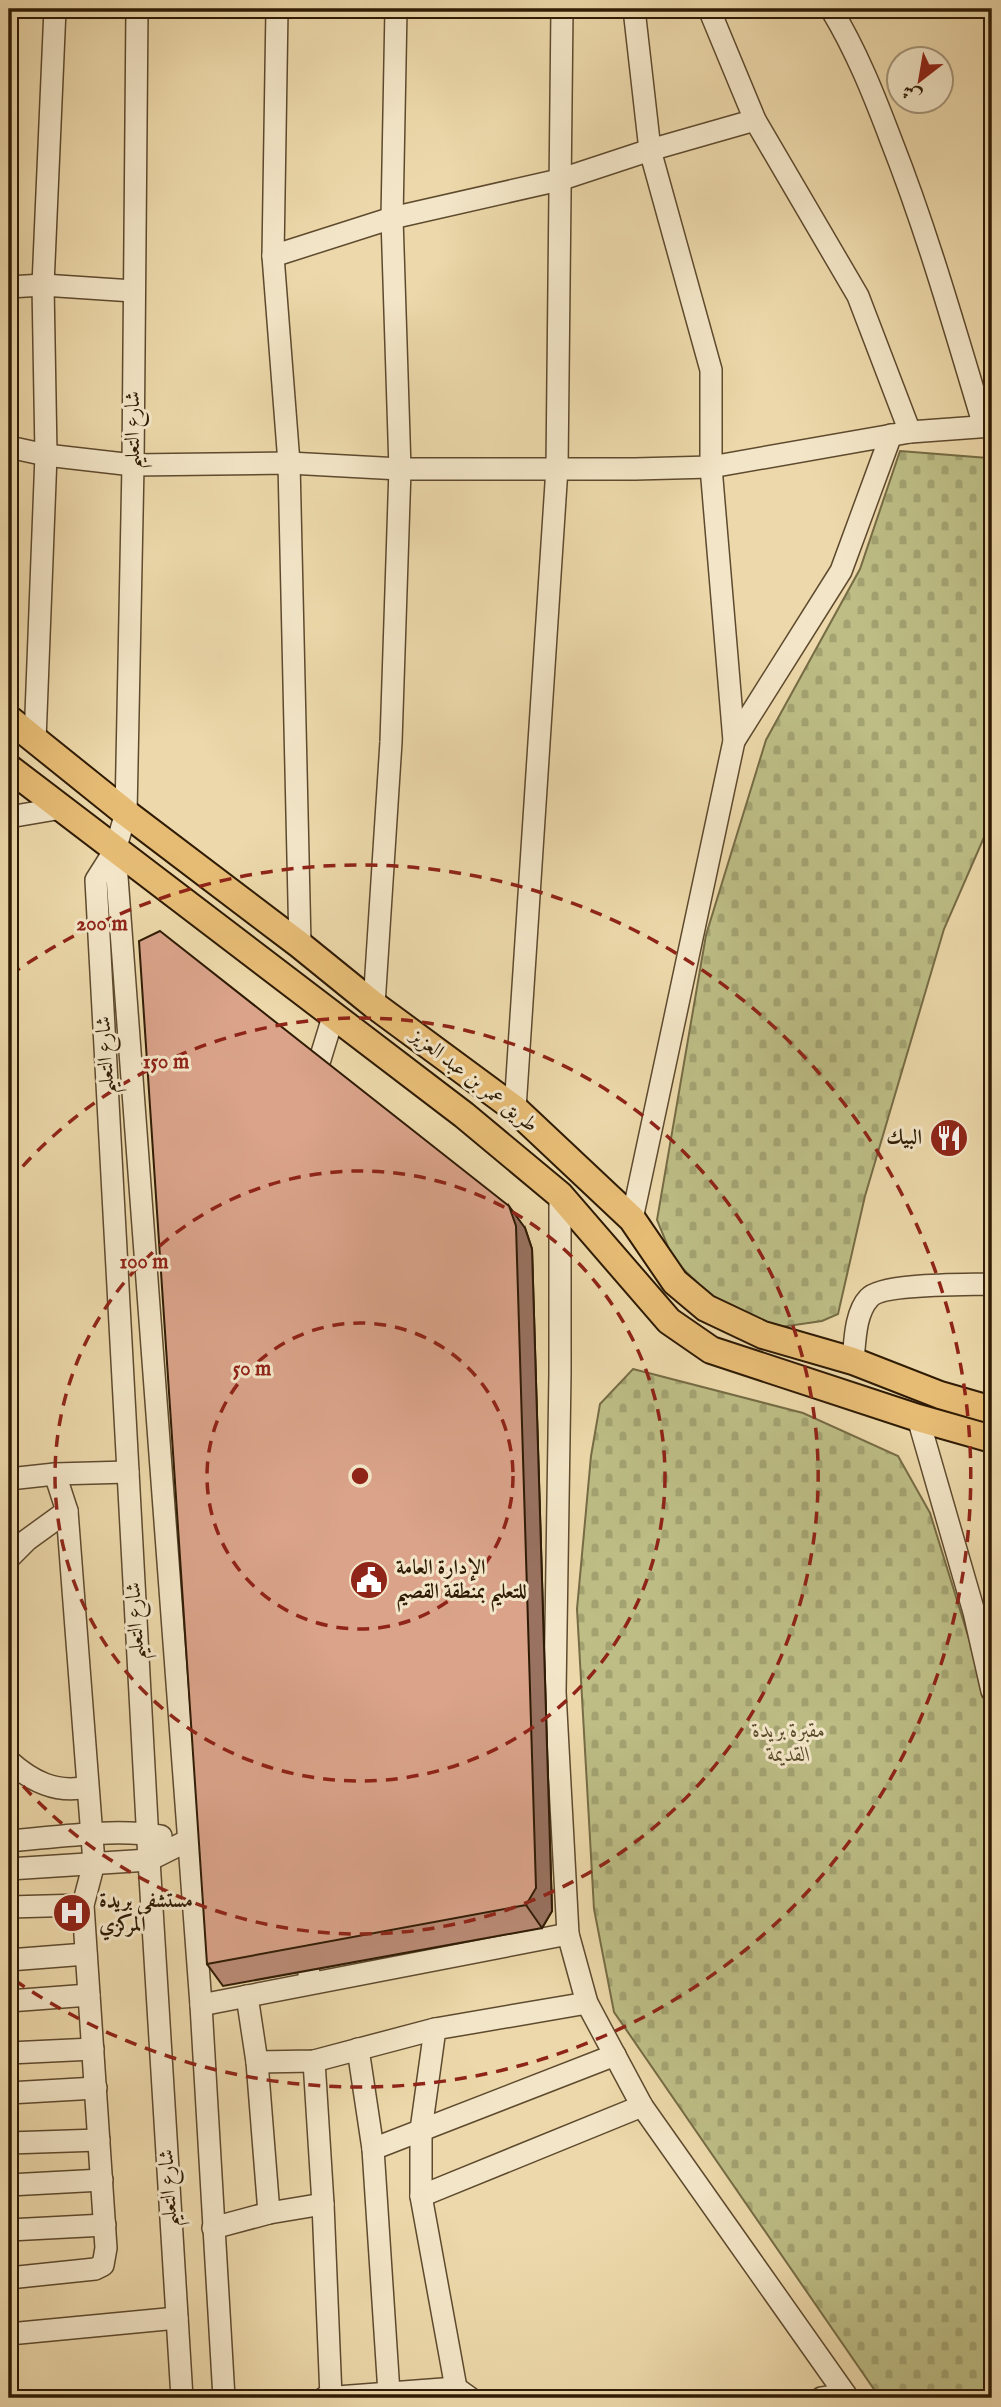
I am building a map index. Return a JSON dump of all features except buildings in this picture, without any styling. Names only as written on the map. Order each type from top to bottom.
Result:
[{"type":"main road","name":"طريق عمر بن عبد العزيز","points":[[9,719],[374,1005],[515,1109],[632,1219],[675,1282],[706,1308],[763,1335],[853,1361],[940,1395],[992,1410]]},
{"type":"main road","name":"طريق عمر بن عبد العزيز","points":[[9,768],[464,1115],[560,1195],[669,1321],[711,1350],[918,1418],[992,1439]]},
{"type":"street","points":[[35,740],[46,455],[43,285],[55,9]]},
{"type":"street","name":"شارع التعليم","points":[[137,9],[133,292],[134,465],[126,813],[115,850],[96,880],[149,1860],[182,2398]]},
{"type":"street","points":[[277,9],[273,256],[289,463],[300,945]]},
{"type":"street","points":[[374,1005],[391,742],[400,469],[391,218],[396,9]]},
{"type":"street","points":[[515,1109],[557,468],[562,9]]},
{"type":"street","points":[[632,1219],[734,741],[711,467],[711,370],[650,150],[634,9]]},
{"type":"street","points":[[709,9],[755,120],[858,296],[901,433],[841,571],[734,741]]},
{"type":"street","points":[[9,447],[46,455],[134,465],[289,463],[400,469],[635,470],[711,467],[901,433],[988,426],[900,162],[849,39],[831,9]]},
{"type":"street","points":[[273,256],[391,218],[559,180],[755,120]]},
{"type":"street","points":[[9,286],[43,285],[133,292]]},
{"type":"street","points":[[9,817],[62,808]]},
{"type":"street","name":"شارع التعليم","points":[[115,850],[201,2005],[224,2398]]},
{"type":"street","points":[[318,1066],[334,1017]]},
{"type":"street","points":[[560,1195],[555,1692],[568,1934],[587,2003],[642,2106],[846,2397]]},
{"type":"street","points":[[853,1361],[858,1320],[868,1298],[878,1291],[992,1284]]},
{"type":"street","points":[[918,1418],[974,1612],[992,1691]]},
{"type":"street","points":[[9,1468],[55,1474]]},
{"type":"street","points":[[9,1479],[55,1474],[128,1472]]},
{"type":"street","points":[[9,2278],[95,2269],[103,2265],[106,2259],[83,1905],[94,1863],[67,1511],[55,1474]]},
{"type":"street","points":[[9,1558],[27,1540],[67,1511]]},
{"type":"street","points":[[9,1760],[22,1773],[42,1785],[72,1791],[87,1787]]},
{"type":"street","points":[[9,1841],[148,1834],[187,1841]]},
{"type":"street","points":[[9,1869],[149,1860],[187,1841]]},
{"type":"street","points":[[9,1907],[83,1905]]},
{"type":"street","points":[[302,1928],[311,1983]]},
{"type":"street","points":[[201,2005],[568,1934]]},
{"type":"street","points":[[9,1960],[86,1954]]},
{"type":"street","points":[[9,2001],[89,1995]]},
{"type":"street","points":[[247,1996],[257,2062],[269,2213]]},
{"type":"street","points":[[257,2062],[314,2061],[435,2029],[587,2003]]},
{"type":"street","points":[[314,2061],[323,2204],[327,2398],[389,2393],[463,2393],[421,2196],[421,2130],[435,2029]]},
{"type":"street","points":[[9,2053],[93,2049]]},
{"type":"street","points":[[359,2049],[373,2150],[389,2393]]},
{"type":"street","points":[[373,2150],[615,2054]]},
{"type":"street","points":[[9,2094],[96,2088]]},
{"type":"street","points":[[421,2196],[642,2106]]},
{"type":"street","points":[[9,2143],[99,2140]]},
{"type":"street","points":[[9,2185],[102,2180]]},
{"type":"street","points":[[213,2228],[269,2213],[323,2204]]},
{"type":"street","points":[[9,2230],[104,2225]]},
{"type":"street","points":[[9,2334],[177,2318]]},
{"type":"street","points":[[821,2398],[846,2397]]},
{"type":"green space","points":[[900,451],[988,458],[992,461],[992,819],[944,929],[865,1196],[838,1314],[822,1321],[774,1328],[718,1303],[673,1259],[657,1220],[706,935],[766,740],[860,569]]},
{"type":"green space","name":"مقبرة بريدة القديمة","points":[[633,1369],[803,1413],[898,1456],[930,1513],[992,1713],[992,2398],[880,2398],[614,2012],[594,1909],[577,1609],[591,1456],[600,1404]]},
{"type":"place","name":"البيك","points":[[949,1138]]},
{"type":"place","name":"الإدارة العامة للتعليم بمنطقة القصيم","points":[[369,1580]]},
{"type":"place","name":"مستشفى بريدة المركزي","points":[[72,1913]]}]
